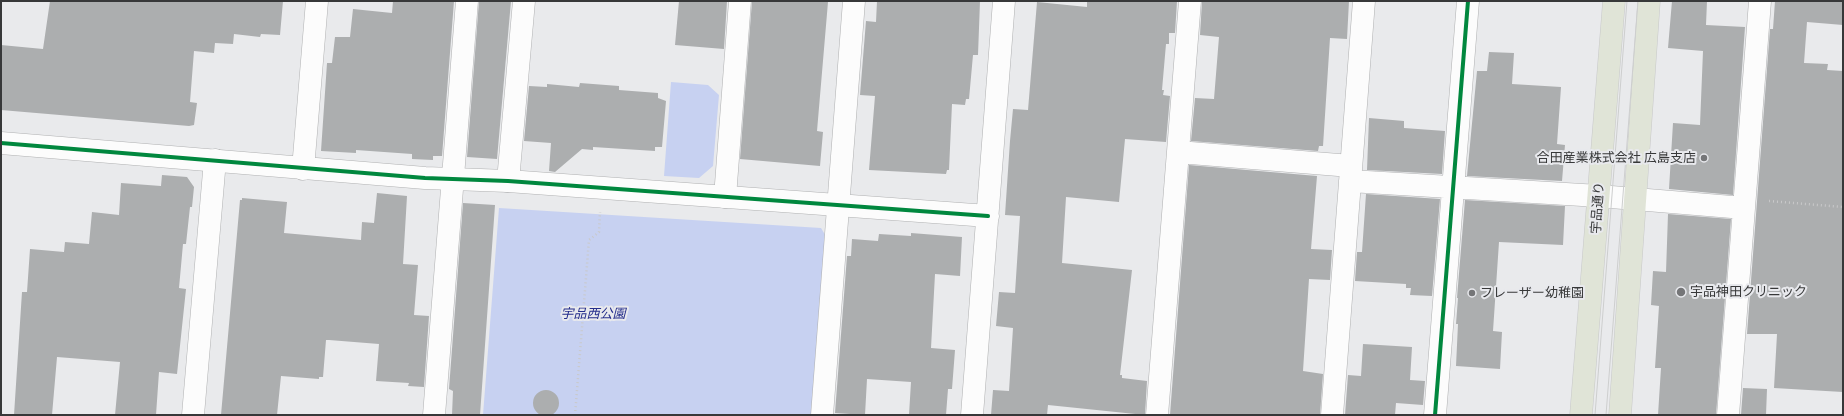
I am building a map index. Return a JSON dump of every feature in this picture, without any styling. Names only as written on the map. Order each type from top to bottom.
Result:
[{"type":"highway","name":"宇品通り","points":[[1581,415],[1614,1]]},
{"type":"highway","points":[[1620,415],[1649,1]]},
{"type":"street","points":[[303,168],[317,1]]},
{"type":"street","points":[[434,415],[467,1]]},
{"type":"street","points":[[508,181],[524,1]]},
{"type":"street","points":[[725,197],[740,1]]},
{"type":"street","points":[[822,415],[854,1]]},
{"type":"street","points":[[972,415],[1004,1]]},
{"type":"street","points":[[1157,415],[1190,1]]},
{"type":"street","points":[[1332,415],[1364,1]]},
{"type":"street","points":[[1435,415],[1468,1]]},
{"type":"street","points":[[1728,415],[1760,1]]},
{"type":"street","points":[[1,143],[425,178],[508,181],[988,216]]},
{"type":"street","points":[[1178,152],[1453,187],[1599,196],[1635,200],[1744,204]]},
{"type":"street","points":[[193,415],[215,160]]},
{"type":"path","points":[[1744,204],[1843,207]]},
{"type":"path","points":[[574,415],[589,240],[599,232],[601,210]]},
{"type":"green space","points":[[671,82],[708,85],[719,95],[713,166],[699,178],[664,176]]},
{"type":"green space","name":"宇品西公園","points":[[499,208],[821,228],[827,238],[814,415],[483,415]]},
{"type":"building","points":[[50,1],[283,1],[280,35],[261,34],[260,37],[234,34],[233,44],[215,43],[214,53],[194,51],[190,102],[197,103],[194,125],[189,126],[1,110],[1,45],[43,49]]},
{"type":"building","points":[[393,1],[454,1],[442,156],[433,156],[433,160],[412,159],[412,154],[356,150],[356,153],[321,151],[327,63],[332,63],[335,37],[350,37],[353,9],[392,13]]},
{"type":"building","points":[[479,1],[511,1],[497,159],[467,157]]},
{"type":"building","points":[[679,1],[727,1],[724,49],[675,45]]},
{"type":"building","points":[[752,1],[828,2],[817,131],[823,132],[820,166],[740,159]]},
{"type":"building","points":[[877,1],[980,1],[978,55],[973,55],[969,99],[966,99],[965,105],[952,104],[949,170],[947,170],[946,174],[869,170],[875,96],[860,95],[866,21],[876,22]]},
{"type":"building","points":[[1087,1],[1177,1],[1175,33],[1169,33],[1169,44],[1166,44],[1162,90],[1164,90],[1163,95],[1170,96],[1166,142],[1125,139],[1119,202],[1066,197],[1062,263],[1132,270],[1120,375],[1122,375],[1122,378],[1147,381],[1145,415],[1048,405],[1047,415],[991,415],[993,390],[1009,391],[1013,328],[996,326],[999,292],[1015,293],[1020,216],[1005,215],[1010,141],[1013,109],[1028,110],[1037,2],[1087,7]]},
{"type":"building","points":[[1202,1],[1349,1],[1347,39],[1330,38],[1323,146],[1319,146],[1318,151],[1191,141],[1195,98],[1214,99],[1219,37],[1200,35]]},
{"type":"building","points":[[1672,1],[1707,1],[1706,25],[1745,27],[1733,195],[1669,189],[1673,123],[1700,125],[1703,51],[1668,48]]},
{"type":"building","points":[[1775,1],[1843,1],[1843,25],[1807,22],[1804,63],[1828,64],[1827,70],[1843,71],[1843,392],[1774,388],[1777,334],[1747,334],[1770,29],[1773,29]]},
{"type":"building","points":[[1489,52],[1514,53],[1512,84],[1561,87],[1557,144],[1565,145],[1562,181],[1467,176],[1477,71],[1487,71]]},
{"type":"building","points":[[580,83],[619,86],[619,90],[658,93],[658,98],[666,101],[662,147],[655,147],[655,151],[593,147],[593,150],[582,149],[555,172],[549,171],[551,143],[524,141],[529,86],[547,87],[547,84],[579,87]]},
{"type":"building","points":[[1369,118],[1404,121],[1404,128],[1445,131],[1442,174],[1367,170]]},
{"type":"building","points":[[1189,165],[1317,176],[1311,249],[1332,250],[1330,280],[1309,279],[1303,371],[1323,374],[1320,415],[1170,415]]},
{"type":"building","points":[[162,175],[187,177],[194,187],[186,244],[183,244],[179,288],[186,289],[177,374],[159,372],[156,415],[115,415],[120,362],[57,357],[52,415],[14,415],[22,292],[27,292],[30,249],[64,252],[65,242],[89,244],[92,212],[119,215],[121,183],[161,186]]},
{"type":"building","points":[[377,193],[407,196],[403,264],[418,265],[414,315],[429,316],[424,387],[408,386],[409,383],[376,381],[379,344],[326,340],[323,377],[319,377],[319,379],[281,376],[277,415],[221,415],[240,200],[242,200],[242,198],[287,202],[284,233],[361,240],[362,222],[374,223]]},
{"type":"building","points":[[1366,194],[1440,199],[1432,296],[1410,295],[1411,288],[1406,288],[1406,284],[1355,281],[1357,252],[1362,252]]},
{"type":"building","points":[[1465,200],[1565,206],[1563,245],[1499,242],[1493,331],[1502,332],[1500,369],[1456,366],[1458,324],[1456,324],[1457,298]]},
{"type":"building","points":[[463,203],[495,205],[480,415],[452,415],[453,391],[449,389]]},
{"type":"building","points":[[1668,214],[1731,219],[1716,415],[1658,415],[1661,368],[1655,368],[1659,306],[1651,305],[1653,271],[1666,272]]},
{"type":"building","points":[[911,233],[962,237],[960,276],[935,274],[931,348],[955,350],[952,389],[948,389],[946,415],[909,415],[911,382],[867,379],[865,415],[835,413],[847,256],[851,256],[852,239],[878,241],[879,234],[911,236]]},
{"type":"building","points":[[1363,344],[1412,347],[1410,380],[1425,381],[1423,405],[1396,403],[1395,415],[1345,415],[1348,375],[1361,376]]},
{"type":"building","points":[[1743,388],[1767,389],[1766,415],[1741,415]]},
{"type":"building","points":[[546,390],[555,394],[559,403],[555,412],[546,416],[537,412],[533,403],[537,394]]},
{"type":"tram line","points":[[1595,415],[1627,1]]},
{"type":"tram line","points":[[1606,415],[1638,1]]},
{"type":"cycle path","points":[[1435,415],[1468,1]]},
{"type":"cycle path","points":[[1,143],[425,178],[508,181],[988,216]]},
{"type":"place","name":"合田産業株式会社 広島支店","points":[[1704,158]]},
{"type":"place","name":"宇品神田クリニック","points":[[1681,292]]},
{"type":"place","name":"フレーザー幼稚園","points":[[1472,293]]}]
